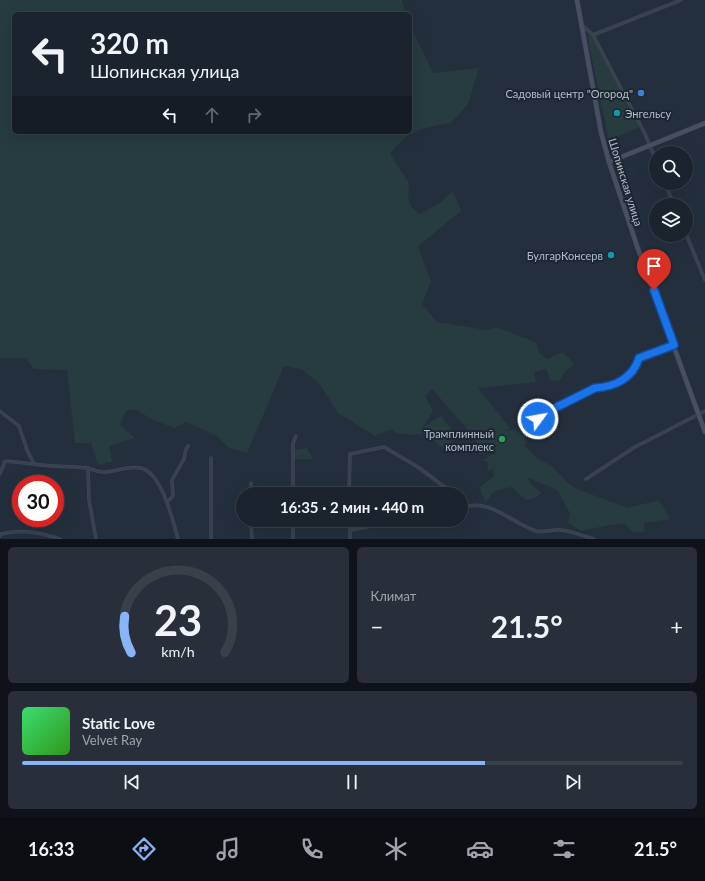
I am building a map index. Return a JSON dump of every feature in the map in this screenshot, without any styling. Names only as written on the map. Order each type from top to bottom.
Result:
[{"type":"street","name":"Шопинская улица","points":[[577,0],[601,132],[609,162],[637,246],[705,432]]},
{"type":"street","points":[[593,34],[681,0]]},
{"type":"street","points":[[582,25],[593,34],[650,146],[705,123]]},
{"type":"street","points":[[609,162],[649,146]]},
{"type":"street","points":[[689,242],[705,280]]},
{"type":"street","points":[[538,419],[545,413],[595,388],[603,388],[623,381],[631,374],[639,358],[674,345]]},
{"type":"street","points":[[0,411],[19,426],[27,450],[34,464]]},
{"type":"street","points":[[586,478],[635,447],[705,411]]},
{"type":"street","points":[[293,487],[293,443],[296,436]]},
{"type":"street","points":[[167,502],[173,496],[172,480],[184,459],[188,446]]},
{"type":"street","points":[[349,487],[350,454],[384,447],[418,467],[445,487]]},
{"type":"street","points":[[211,539],[212,458]]},
{"type":"street","points":[[0,474],[5,461],[88,468],[105,472],[129,468],[141,468],[148,472],[162,490],[178,539]]},
{"type":"street","points":[[88,468],[89,500],[96,539]]},
{"type":"street","points":[[468,506],[472,504],[497,510],[536,530],[548,532],[559,530],[594,539]]},
{"type":"street","points":[[251,527],[252,539]]},
{"type":"street","points":[[293,527],[293,539]]},
{"type":"street","points":[[350,539],[351,527]]},
{"type":"street","points":[[351,530],[366,527]]},
{"type":"street","points":[[0,535],[18,530],[32,531],[60,539]]},
{"type":"green space","points":[[0,0],[402,0],[405,12],[12,12],[12,134],[411,134],[396,146],[390,154],[409,183],[408,196],[411,207],[420,214],[441,202],[453,191],[461,211],[418,246],[431,282],[422,304],[437,322],[487,330],[497,327],[537,343],[539,353],[547,359],[563,352],[574,364],[565,372],[559,381],[550,380],[546,369],[534,372],[536,382],[478,388],[510,428],[504,431],[511,430],[524,432],[545,426],[547,431],[525,437],[526,444],[523,445],[537,458],[553,467],[568,483],[577,489],[628,508],[659,500],[670,519],[644,523],[645,531],[634,533],[625,524],[610,525],[581,531],[568,523],[570,513],[557,490],[527,477],[531,484],[542,493],[535,498],[526,500],[511,487],[493,492],[486,502],[481,493],[480,487],[494,476],[494,469],[488,471],[487,461],[481,461],[497,452],[479,454],[477,440],[432,389],[425,396],[433,411],[423,427],[441,416],[451,429],[451,442],[457,455],[438,445],[429,433],[411,435],[395,433],[392,429],[375,436],[338,413],[319,383],[301,369],[284,366],[247,453],[229,448],[217,436],[186,422],[174,428],[149,418],[138,410],[126,410],[120,425],[135,438],[109,446],[112,462],[98,465],[91,443],[75,443],[67,370],[34,369],[26,358],[0,358]]},
{"type":"green space","points":[[412,29],[433,73],[479,68],[468,104],[451,123],[432,126],[412,133]]},
{"type":"green space","points":[[587,35],[591,35],[639,127],[609,141]]},
{"type":"green space","points":[[307,448],[313,459],[295,459],[294,450]]},
{"type":"place","name":"Садовый центр \"Огород\"","points":[[641,93]]},
{"type":"place","name":"Энгельсу","points":[[617,113]]},
{"type":"place","name":"БулгарКонсерв","points":[[611,255]]},
{"type":"place","name":"Трамплинный комплекс","points":[[502,439]]},
{"type":"route","points":[[538,419],[545,413],[595,388],[603,388],[623,381],[637,366],[639,358],[674,345],[654,290]]}]
